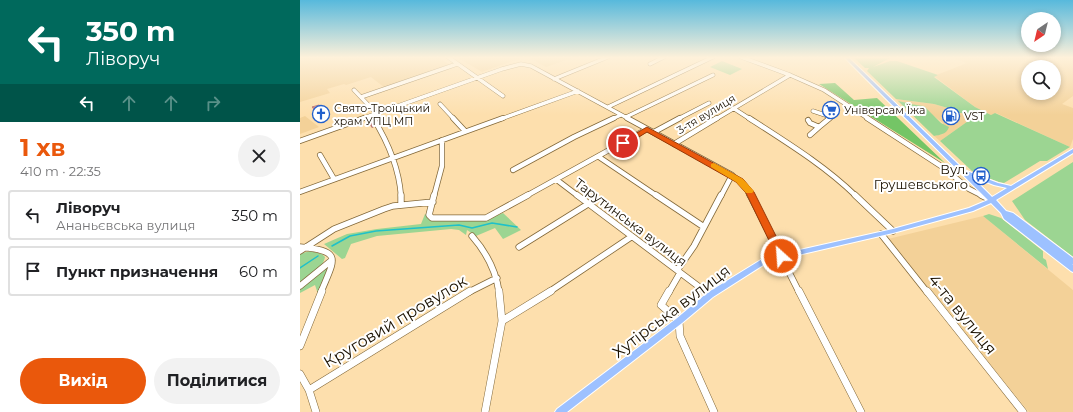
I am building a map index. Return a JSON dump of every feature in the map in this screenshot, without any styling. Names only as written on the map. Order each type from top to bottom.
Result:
[{"type":"main road","points":[[866,76],[992,200],[1006,216],[1073,269]]},
{"type":"main road","name":"Хутірська вулиця","points":[[560,412],[679,321],[710,295],[766,260],[881,234],[971,210],[1013,188],[1073,151]]},
{"type":"main road","points":[[961,170],[996,184],[1013,188]]},
{"type":"main road","points":[[1004,212],[1011,215],[1073,262]]},
{"type":"street","points":[[361,97],[421,76]]},
{"type":"street","points":[[474,76],[503,96]]},
{"type":"street","points":[[300,141],[482,76]]},
{"type":"street","points":[[549,76],[654,132],[732,176],[745,186],[750,192],[861,412]]},
{"type":"street","points":[[554,79],[561,76]]},
{"type":"street","points":[[608,107],[673,76]]},
{"type":"street","points":[[626,117],[710,76]]},
{"type":"street","name":"3-тя вулиця","points":[[674,144],[788,76]]},
{"type":"street","points":[[793,76],[824,90],[944,168],[968,189],[992,200]]},
{"type":"street","points":[[354,90],[374,111],[373,118],[379,126],[393,157],[402,197],[401,206]]},
{"type":"street","points":[[300,192],[578,91]]},
{"type":"street","points":[[654,132],[709,102]]},
{"type":"street","points":[[440,104],[466,131]]},
{"type":"street","points":[[733,108],[782,139],[838,179],[893,231]]},
{"type":"street","points":[[810,135],[831,117],[813,111]]},
{"type":"street","points":[[513,170],[574,137],[621,115]]},
{"type":"street","points":[[808,120],[810,124],[819,127]]},
{"type":"street","points":[[442,140],[442,166],[429,215],[432,218],[465,220],[486,218],[599,157],[647,129]]},
{"type":"street","points":[[320,155],[334,179]]},
{"type":"street","points":[[599,157],[704,228]]},
{"type":"street","points":[[714,412],[680,336],[679,321],[661,305],[680,272],[678,269],[694,246],[732,176]]},
{"type":"street","name":"Тарутинська вулиця","points":[[557,180],[710,295]]},
{"type":"street","points":[[302,249],[339,227],[384,209],[433,202]]},
{"type":"street","points":[[519,247],[588,204]]},
{"type":"street","name":"4-та вулиця","points":[[881,234],[1023,412]]},
{"type":"street","points":[[472,236],[482,248],[496,278],[502,321],[485,412]]},
{"type":"street","points":[[502,321],[556,288],[631,237]]},
{"type":"street","points":[[300,346],[332,266],[331,255],[327,251],[302,249]]},
{"type":"street","points":[[300,286],[332,260]]},
{"type":"street","name":"Круговий провулок","points":[[309,390],[472,290],[496,278]]},
{"type":"street","points":[[300,374],[309,390],[316,412]]},
{"type":"shaded area","points":[[300,76],[418,76],[385,88],[371,77],[327,89],[330,93],[300,102]]},
{"type":"shaded area","points":[[934,76],[1021,76],[1021,100],[1061,100],[1061,76],[1073,76],[1073,96],[1062,104],[1073,108],[1073,139],[1070,147],[996,113],[991,115],[975,107]]},
{"type":"shaded area","points":[[896,99],[934,104],[948,108],[956,113],[962,113],[971,119],[940,141],[934,136],[943,134],[943,123],[927,111]]},
{"type":"shaded area","points":[[305,116],[319,127],[300,134],[300,118]]},
{"type":"shaded area","points":[[983,216],[1073,290],[1073,412],[1029,412],[888,239]]},
{"type":"green space","points":[[872,76],[936,76],[934,77],[975,107],[991,115],[995,113],[1070,147],[1047,161],[1040,161],[1004,183],[999,182],[985,177],[985,175],[972,171],[940,141],[971,119],[962,113],[956,113],[948,108],[934,104],[896,99]]},
{"type":"green space","points":[[835,83],[854,100],[877,98],[945,163],[819,84]]},
{"type":"green space","points":[[898,101],[924,106],[941,123],[949,127],[947,131],[943,134],[934,136]]},
{"type":"green space","points":[[1073,162],[1073,257],[1025,220],[1012,201]]},
{"type":"green space","points":[[503,213],[521,230],[503,239],[495,228],[476,236],[467,230],[466,235],[459,230],[451,229],[377,236],[351,244],[345,258],[342,259],[324,244],[347,234],[421,224],[425,214],[431,220],[486,220]]},
{"type":"green space","points":[[989,214],[1001,218],[1043,251],[1043,258],[1046,260],[1048,269],[983,216]]},
{"type":"green space","points":[[310,251],[322,254],[325,257],[324,261],[311,276],[300,284],[300,254]]},
{"type":"green space","points":[[329,267],[318,294],[315,285],[300,293],[300,289],[324,269]]},
{"type":"building","points":[[319,105],[325,109],[320,111],[312,107]]},
{"type":"building","points":[[369,119],[372,124],[370,125],[366,120]]},
{"type":"waterway","points":[[332,246],[350,236],[376,231],[459,225],[472,228],[492,223],[517,227]]},
{"type":"waterway","points":[[300,268],[318,256]]},
{"type":"slow traffic","points":[[714,166],[740,180],[749,191]]},
{"type":"place","name":"Універсам Їжа","points":[[831,110]]},
{"type":"place","name":"Свято-Троїцький храм УПЦ МП","points":[[321,114]]},
{"type":"place","name":"VST","points":[[951,116]]},
{"type":"place","name":"Вул. Грушевського","points":[[981,176]]},
{"type":"route","points":[[623,143],[647,129],[740,180],[750,192],[781,256]]}]
